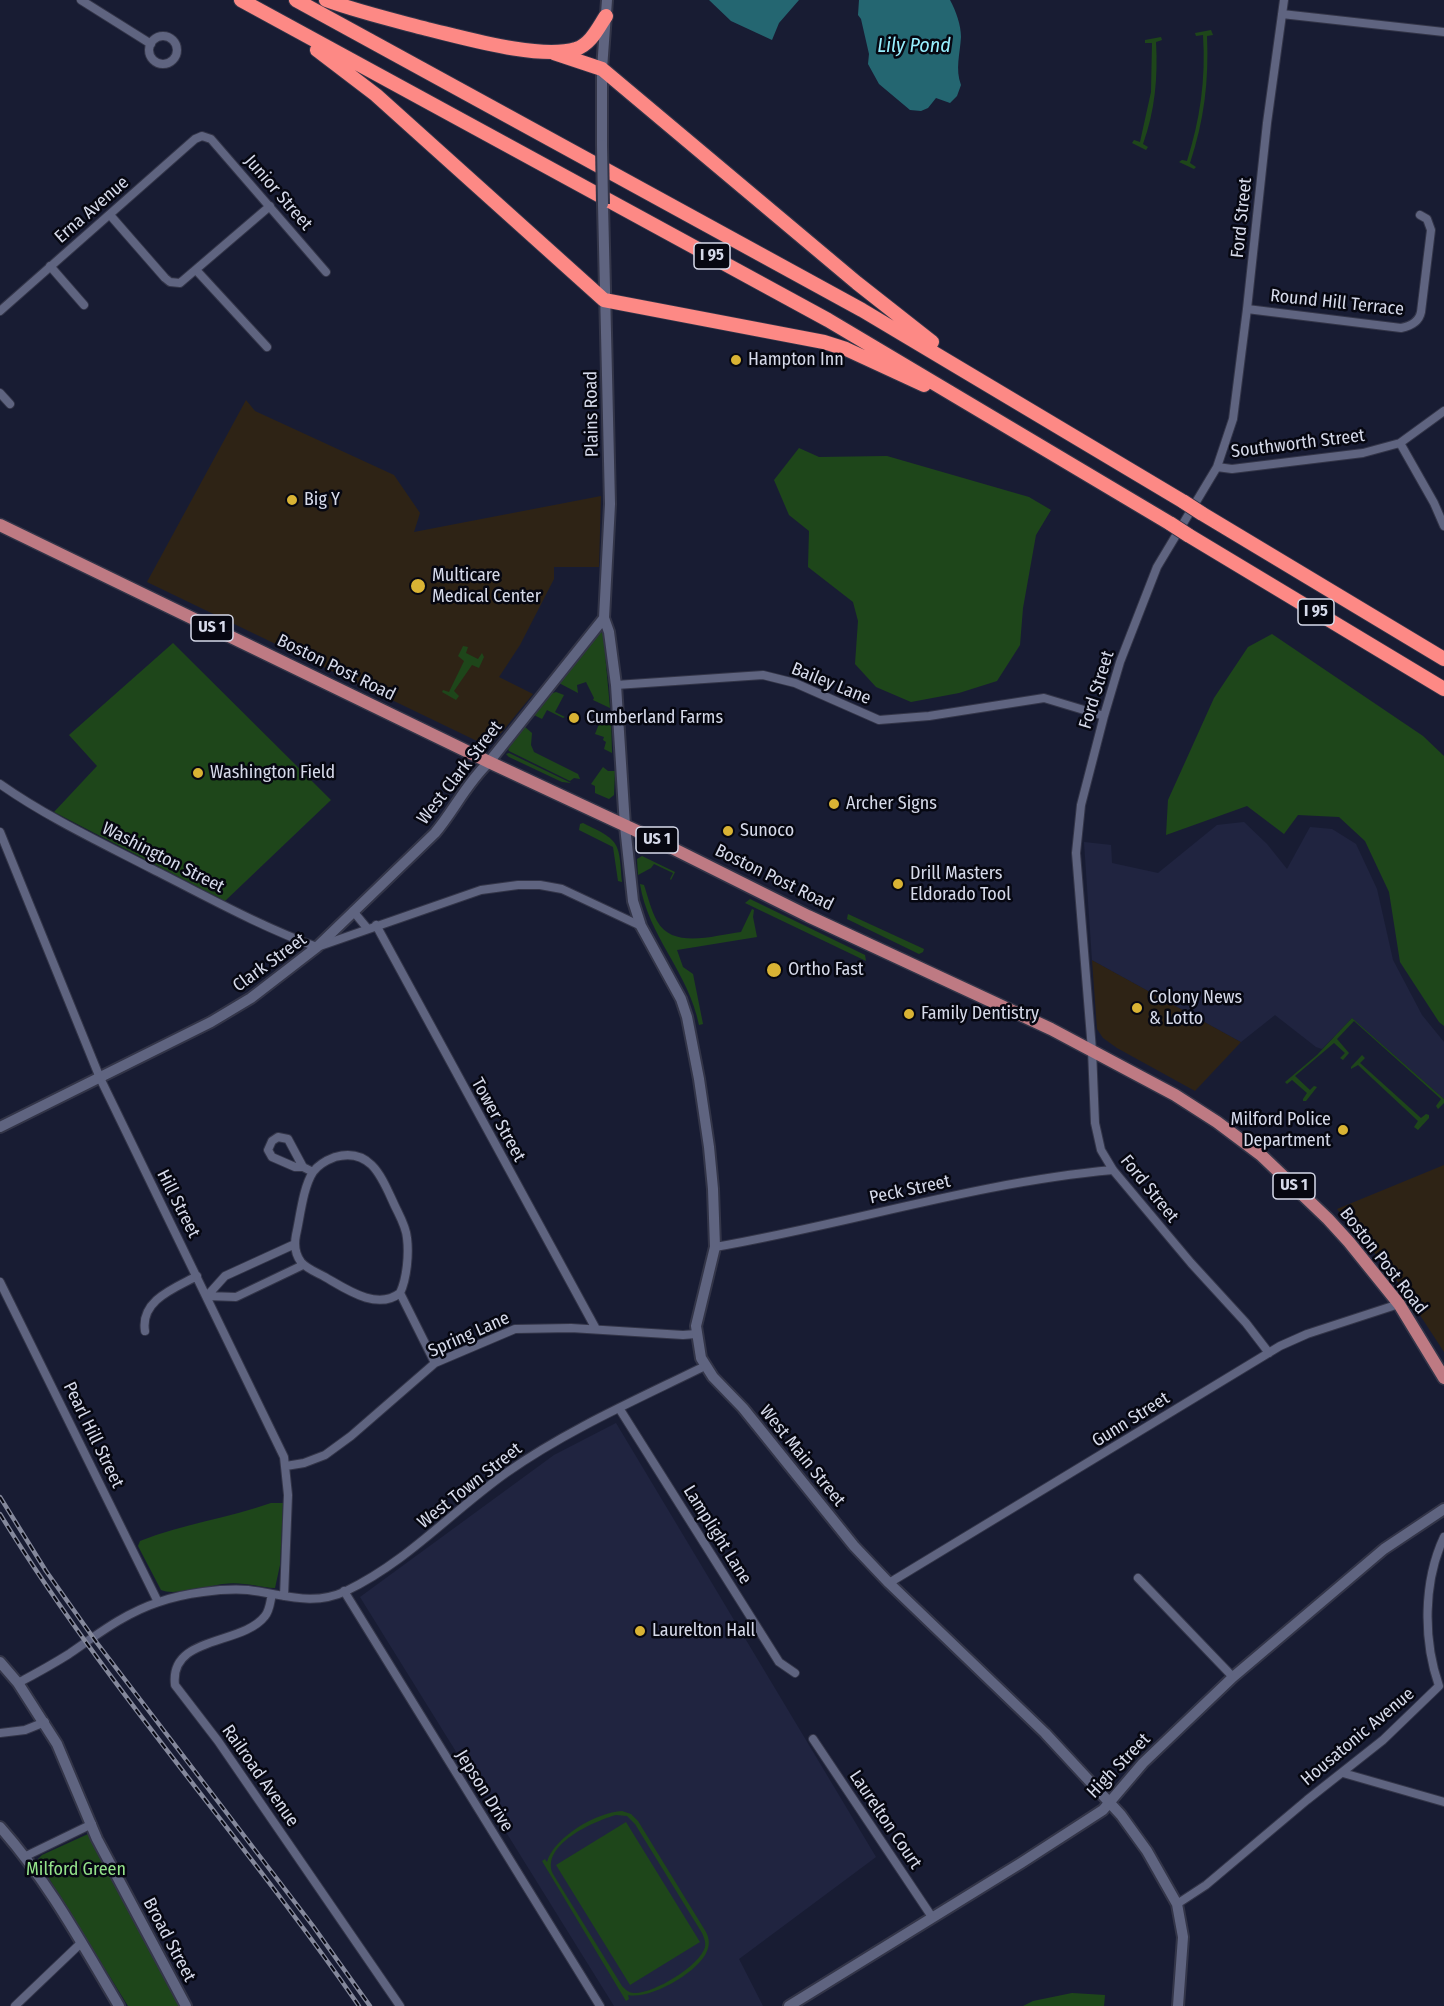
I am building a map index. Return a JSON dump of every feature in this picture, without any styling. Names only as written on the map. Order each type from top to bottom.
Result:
[{"type":"highway","name":"I 95","points":[[296,0],[843,299],[1444,659]]},
{"type":"highway","points":[[326,0],[351,9],[486,44],[554,53],[602,69],[873,297],[999,391]]},
{"type":"highway","name":"I 95","points":[[244,1],[800,304],[993,417],[1444,689]]},
{"type":"highway","points":[[244,1],[363,84],[604,300],[758,327],[824,342],[874,362],[993,417]]},
{"type":"highway","points":[[554,53],[578,48],[590,41],[606,16]]},
{"type":"main road","name":"Plains Road","points":[[607,0],[602,69],[602,145],[610,504],[604,618],[609,632],[616,685],[626,826]]},
{"type":"main road","name":"Boston Post Road","points":[[0,525],[1092,1050],[1175,1095],[1217,1122],[1261,1155],[1334,1225],[1399,1304],[1444,1378]]},
{"type":"main road","name":"West Clark Street","points":[[317,947],[424,845],[447,818],[472,778],[489,762],[604,618]]},
{"type":"main road","name":"West Main Street","points":[[626,826],[631,888],[641,926],[681,999],[687,1017],[709,1147],[714,1199],[715,1247],[698,1318],[696,1334],[701,1358],[705,1366],[754,1422],[819,1504],[889,1583],[1045,1733],[1110,1802],[1147,1851],[1177,1904],[1183,1937],[1178,2006]]},
{"type":"main road","name":"Clark Street","points":[[0,1127],[234,1009],[317,947]]},
{"type":"main road","name":"High Street","points":[[789,2006],[1103,1810],[1143,1763],[1233,1677],[1384,1549],[1444,1509]]},
{"type":"main road","name":"Broad Street","points":[[0,1662],[18,1683],[45,1722],[64,1757],[97,1839],[186,2006]]},
{"type":"main road","points":[[0,1827],[26,1856],[119,2006]]},
{"type":"street","points":[[81,0],[151,44]]},
{"type":"street","name":"Ford Street","points":[[1269,1353],[1246,1323],[1191,1263],[1113,1170],[1101,1150],[1096,1131],[1092,1050],[1077,870],[1077,837],[1081,805],[1120,662],[1157,567],[1217,467],[1233,419],[1267,123],[1284,0]]},
{"type":"street","points":[[1282,14],[1444,33]]},
{"type":"street","name":"Junior Street","points":[[205,136],[211,139],[326,272]]},
{"type":"street","name":"Erna Avenue","points":[[0,310],[195,140],[205,136]]},
{"type":"street","points":[[110,215],[165,279],[180,283],[270,206]]},
{"type":"street","name":"Round Hill Terrace","points":[[1247,309],[1401,328],[1413,324],[1418,320],[1421,312],[1431,230],[1427,219],[1420,214]]},
{"type":"street","points":[[50,266],[84,306]]},
{"type":"street","points":[[197,270],[267,347]]},
{"type":"street","points":[[0,393],[10,404]]},
{"type":"street","name":"Southworth Street","points":[[1217,467],[1232,469],[1364,453],[1400,443],[1444,411]]},
{"type":"street","points":[[1400,443],[1434,502],[1444,526]]},
{"type":"street","name":"Bailey Lane","points":[[616,685],[763,675],[795,683],[879,720],[929,716],[1044,698],[1104,716]]},
{"type":"street","name":"Washington Street","points":[[2,789],[201,895],[317,947]]},
{"type":"street","name":"Hill Street","points":[[0,832],[100,1078],[278,1442],[286,1466],[288,1495],[284,1596]]},
{"type":"street","name":"Clark Street","points":[[317,947],[481,890],[529,884],[562,889],[641,926]]},
{"type":"street","points":[[353,911],[367,928]]},
{"type":"street","name":"Tower Street","points":[[376,925],[596,1329]]},
{"type":"street","points":[[303,1167],[288,1139],[278,1137],[272,1141],[268,1150],[272,1157],[313,1172]]},
{"type":"street","points":[[343,1156],[361,1158],[377,1170],[403,1222],[407,1240],[404,1282],[400,1293],[384,1300],[362,1296],[303,1265],[297,1255],[295,1244],[303,1204],[313,1172],[328,1160],[343,1156]]},
{"type":"street","name":"Peck Street","points":[[715,1247],[779,1235],[960,1194],[1113,1170]]},
{"type":"street","points":[[207,1296],[225,1276],[295,1244]]},
{"type":"street","points":[[207,1296],[236,1298],[303,1265]]},
{"type":"street","points":[[145,1331],[145,1315],[154,1301],[197,1276]]},
{"type":"street","name":"Pearl Hill Street","points":[[0,1282],[158,1602]]},
{"type":"street","points":[[400,1293],[435,1363]]},
{"type":"street","name":"Gunn Street","points":[[889,1583],[1111,1451],[1269,1353],[1307,1335],[1399,1304]]},
{"type":"street","name":"Spring Lane","points":[[286,1466],[304,1463],[325,1455],[351,1436],[435,1363],[515,1329],[527,1327],[696,1334]]},
{"type":"street","name":"West Town Street","points":[[18,1683],[66,1656],[113,1623],[158,1602],[219,1590],[248,1590],[314,1600],[344,1591],[378,1574],[408,1553],[484,1489],[523,1462],[571,1433],[705,1366]]},
{"type":"street","name":"Lamplight Lane","points":[[619,1408],[779,1662],[795,1673]]},
{"type":"street","name":"Housatonic Avenue","points":[[1177,1904],[1206,1885],[1383,1740],[1442,1688],[1433,1664],[1428,1617],[1431,1577],[1444,1537]]},
{"type":"street","points":[[1138,1578],[1233,1677]]},
{"type":"street","name":"Jepson Drive","points":[[344,1591],[600,2006]]},
{"type":"street","name":"Railroad Avenue","points":[[272,1594],[267,1612],[257,1624],[184,1656],[176,1669],[175,1685],[224,1750],[400,2006]]},
{"type":"street","points":[[0,1733],[25,1730],[45,1722]]},
{"type":"street","name":"Laurelton Court","points":[[813,1739],[932,1917]]},
{"type":"street","points":[[1343,1773],[1444,1802]]},
{"type":"street","points":[[26,1856],[92,1824]]},
{"type":"street","points":[[15,2006],[81,1943]]},
{"type":"shaded area","points":[[246,400],[255,411],[394,475],[420,513],[414,532],[601,496],[599,567],[554,567],[554,579],[520,645],[499,677],[533,694],[494,739],[488,743],[479,742],[147,582]]},
{"type":"shaded area","points":[[1244,822],[1267,844],[1287,869],[1310,827],[1332,829],[1356,844],[1377,889],[1393,960],[1422,1015],[1444,1042],[1444,1099],[1352,1018],[1322,1049],[1316,1047],[1275,1015],[1241,1042],[1092,960],[1084,842],[1111,845],[1112,863],[1158,873],[1217,825]]},
{"type":"shaded area","points":[[1092,960],[1241,1042],[1195,1091],[1103,1038],[1097,1029]]},
{"type":"shaded area","points":[[1444,1165],[1444,1352],[1401,1286],[1337,1209]]},
{"type":"shaded area","points":[[616,1423],[876,1857],[739,1959],[763,2006],[614,2006],[360,1597],[554,1455]]},
{"type":"green space","points":[[1211,30],[1213,35],[1207,36],[1206,85],[1202,116],[1190,163],[1196,167],[1194,169],[1179,162],[1187,161],[1201,99],[1204,67],[1203,35],[1196,36],[1195,33]]},
{"type":"green space","points":[[1161,37],[1162,40],[1156,42],[1155,94],[1143,144],[1148,147],[1146,150],[1132,143],[1134,140],[1140,142],[1151,92],[1152,43],[1145,43],[1145,40]]},
{"type":"green space","points":[[799,448],[819,457],[887,456],[1029,497],[1051,510],[1036,535],[1023,608],[1020,645],[997,681],[959,693],[911,702],[876,687],[855,664],[858,621],[853,602],[808,567],[809,531],[789,515],[774,480]]},
{"type":"green space","points":[[600,632],[605,636],[612,708],[605,654],[610,708],[593,700],[586,682],[577,685],[578,693],[559,683]]},
{"type":"green space","points":[[1272,634],[1423,736],[1444,756],[1444,1026],[1439,1022],[1400,962],[1389,892],[1365,841],[1339,817],[1298,815],[1284,834],[1247,806],[1166,835],[1168,800],[1214,698],[1248,647]]},
{"type":"green space","name":"Washington Field","points":[[173,643],[331,800],[225,901],[54,812],[97,766],[69,735]]},
{"type":"green space","points":[[463,646],[468,647],[466,653],[478,659],[482,653],[484,657],[479,668],[472,665],[454,691],[459,696],[456,700],[442,692],[443,690],[449,692],[464,661],[458,656]]},
{"type":"green space","points":[[556,692],[564,695],[555,712],[565,717],[547,710],[542,719],[534,715],[550,694]]},
{"type":"green space","points":[[603,714],[611,718],[612,753],[604,749],[606,742],[603,740],[604,737],[595,734]]},
{"type":"green space","points":[[525,727],[532,733],[531,745],[534,752],[578,774],[580,779],[574,778],[570,781],[509,751],[508,749]]},
{"type":"green space","points":[[509,753],[571,783],[562,782],[509,757],[506,754]]},
{"type":"green space","points":[[603,767],[608,771],[615,771],[614,795],[609,799],[595,793],[595,786],[591,784]]},
{"type":"green space","points":[[583,823],[604,834],[615,844],[620,858],[622,882],[618,881],[613,847],[579,830],[580,824]]},
{"type":"green space","points":[[642,856],[675,872],[671,880],[673,873],[654,864],[638,875],[637,859]]},
{"type":"green space","points":[[640,884],[644,885],[655,917],[664,930],[684,938],[741,932],[752,909],[754,910],[757,937],[677,950],[683,967],[693,974],[703,1024],[699,1025],[687,988],[651,921]]},
{"type":"green space","points":[[750,899],[865,955],[866,961],[745,903]]},
{"type":"green space","points":[[848,914],[924,949],[923,952],[919,954],[847,919]]},
{"type":"green space","points":[[1352,1018],[1444,1099],[1444,1103],[1438,1109],[1436,1106],[1441,1099],[1354,1021],[1337,1039],[1349,1053],[1343,1060],[1340,1058],[1345,1053],[1334,1043],[1295,1076],[1310,1090],[1314,1086],[1317,1087],[1306,1101],[1303,1101],[1307,1093],[1292,1080],[1287,1084],[1285,1082],[1317,1055]]},
{"type":"green space","points":[[1362,1055],[1365,1058],[1360,1063],[1421,1118],[1426,1114],[1429,1115],[1418,1130],[1414,1127],[1418,1121],[1358,1065],[1351,1069]]},
{"type":"green space","points":[[271,1503],[283,1503],[280,1565],[275,1588],[230,1583],[174,1592],[161,1590],[138,1546],[140,1541]]},
{"type":"green space","points":[[622,1811],[631,1814],[638,1821],[706,1932],[709,1941],[702,1959],[673,1983],[648,1993],[628,1995],[629,1999],[626,2001],[542,1861],[545,1859],[547,1862],[551,1853],[567,1835],[589,1821],[612,1812]],"holes":[[[616,1815],[627,1816],[635,1824],[702,1933],[705,1943],[701,1954],[675,1978],[652,1989],[634,1993],[622,1986],[553,1874],[551,1863],[554,1853],[571,1836],[606,1818]]]},
{"type":"green space","points":[[626,1822],[700,1942],[630,1985],[556,1865]]},
{"type":"green space","name":"Milford Green","points":[[88,1834],[181,2006],[128,2006],[40,1864],[38,1859],[42,1855]]},
{"type":"green space","points":[[1072,1993],[1105,1995],[1104,2006],[1023,2006],[1033,2001]]},
{"type":"water","points":[[709,0],[799,0],[779,23],[772,40],[731,21]]},
{"type":"water","name":"Lily Pond","points":[[859,0],[950,0],[961,32],[958,67],[961,85],[957,96],[950,103],[936,98],[928,108],[921,111],[910,110],[879,84],[868,64],[869,54],[861,19],[858,15]]},
{"type":"railway","points":[[0,1497],[46,1571],[97,1643],[313,1926],[370,2006]]},
{"type":"railway","points":[[0,1514],[41,1578],[130,1702],[315,1944],[359,2006]]},
{"type":"place","name":"Hampton Inn","points":[[736,360]]},
{"type":"place","name":"Big Y","points":[[292,500]]},
{"type":"place","name":"Multicare Medical Center","points":[[418,586]]},
{"type":"place","name":"Cumberland Farms","points":[[574,718]]},
{"type":"place","name":"Washington Field","points":[[198,773]]},
{"type":"place","name":"Archer Signs","points":[[834,804]]},
{"type":"place","name":"Sunoco","points":[[728,831]]},
{"type":"place","name":"Drill Masters Eldorado Tool","points":[[898,884]]},
{"type":"place","name":"Ortho Fast","points":[[774,970]]},
{"type":"place","name":"Colony News & Lotto","points":[[1137,1008]]},
{"type":"place","name":"Family Dentistry","points":[[909,1014]]},
{"type":"place","name":"Milford Police Department","points":[[1343,1130]]},
{"type":"place","name":"Laurelton Hall","points":[[640,1631]]}]
